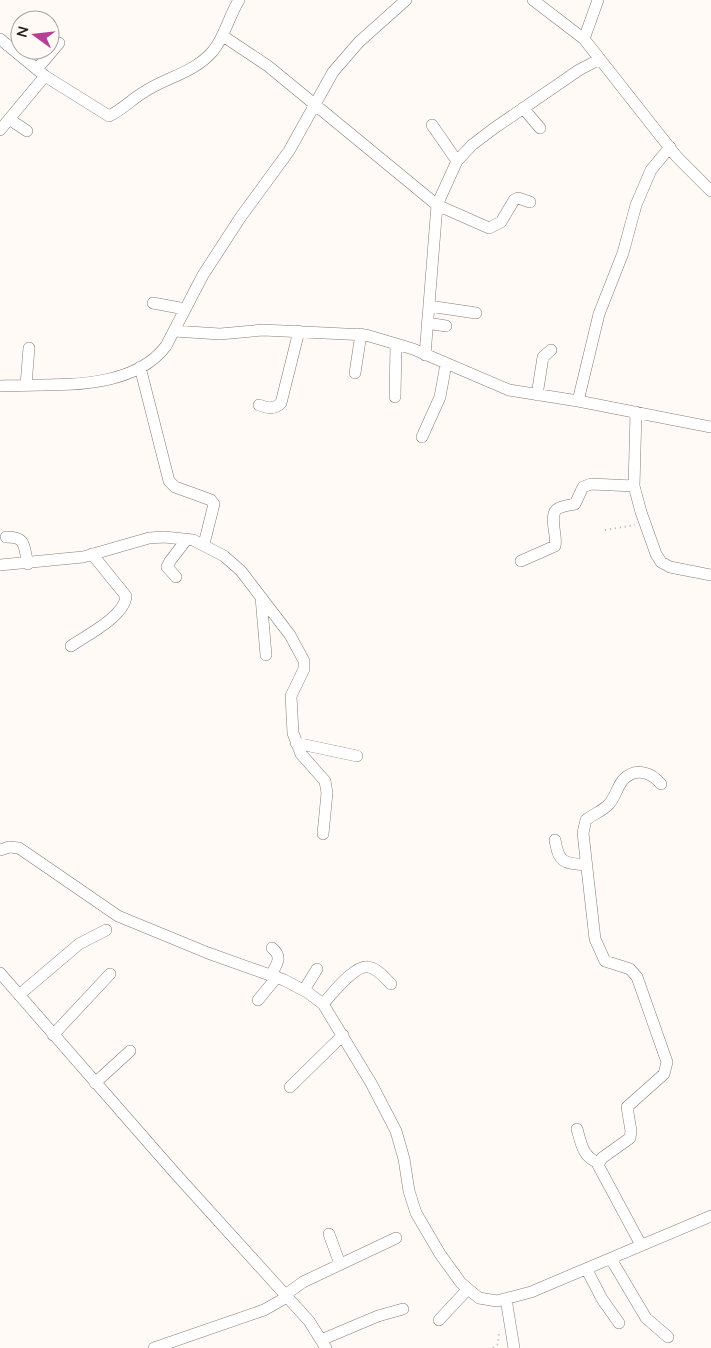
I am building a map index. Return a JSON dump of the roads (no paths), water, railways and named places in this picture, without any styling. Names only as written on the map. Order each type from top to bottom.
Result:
[{"type":"street","points":[[0,39],[41,72],[109,116],[153,86],[199,65],[214,50],[223,36],[227,21],[239,0]]},
{"type":"street","points":[[0,386],[103,380],[140,367],[159,355],[221,246],[289,152],[333,72],[359,42],[406,0]]},
{"type":"street","points":[[533,0],[584,39],[670,147],[711,190]]},
{"type":"street","points":[[584,39],[598,0]]},
{"type":"street","points":[[223,36],[268,66],[437,204],[489,228],[501,222],[514,200],[518,198],[530,202]]},
{"type":"street","points":[[425,355],[437,204],[457,161],[472,144],[579,70],[600,59]]},
{"type":"street","points":[[0,130],[49,60]]},
{"type":"street","points":[[523,108],[540,128]]},
{"type":"street","points":[[9,119],[26,131]]},
{"type":"street","points":[[432,124],[457,161]]},
{"type":"street","points":[[578,401],[599,314],[623,253],[636,205],[651,170],[670,147]]},
{"type":"street","points":[[153,303],[185,309]]},
{"type":"street","points":[[429,306],[476,313]]},
{"type":"street","points":[[427,323],[446,326]]},
{"type":"street","points":[[174,331],[213,334],[263,330],[361,334],[425,355],[497,386],[711,427]]},
{"type":"street","points":[[259,405],[269,408],[277,407],[281,403],[299,331]]},
{"type":"street","points":[[355,373],[361,334]]},
{"type":"street","points":[[395,397],[396,344]]},
{"type":"street","points":[[26,384],[29,348]]},
{"type":"street","points":[[537,395],[544,358],[551,350]]},
{"type":"street","points":[[422,437],[440,397],[446,364]]},
{"type":"street","points":[[140,367],[169,481],[175,487],[212,500],[214,504],[204,544]]},
{"type":"street","points":[[636,412],[634,486],[645,524],[659,558],[665,566],[711,575]]},
{"type":"street","points":[[521,561],[555,546],[554,512],[558,508],[574,504],[583,487],[591,484],[634,486]]},
{"type":"street","points":[[6,537],[18,537],[22,540],[28,564]]},
{"type":"street","points":[[0,565],[28,564],[92,554],[149,538],[187,539],[204,544],[241,571],[294,640],[304,661],[304,669],[291,696],[293,733],[301,754],[325,781],[326,801],[323,834]]},
{"type":"street","points":[[176,576],[168,567],[170,561],[187,539]]},
{"type":"street","points":[[71,646],[119,613],[125,604],[126,596],[92,554]]},
{"type":"street","points":[[261,597],[266,655]]},
{"type":"street","points":[[296,743],[356,756]]},
{"type":"street","points":[[642,1245],[598,1168],[599,1162],[630,1138],[631,1131],[626,1107],[659,1080],[667,1066],[637,977],[630,969],[605,961],[595,939],[583,833],[586,820],[608,806],[623,781],[629,776],[644,772],[655,777],[660,784]]},
{"type":"street","points":[[554,840],[558,856],[562,860],[586,865]]},
{"type":"street","points":[[0,850],[9,847],[19,848],[118,916],[208,953],[274,976],[304,990],[323,1004],[343,1035],[396,1131],[416,1214],[440,1254],[467,1290],[479,1298],[496,1301],[531,1292],[587,1270],[711,1216]]},
{"type":"street","points":[[19,995],[79,944],[106,930]]},
{"type":"street","points":[[258,1000],[274,976],[280,957],[279,953],[272,948]]},
{"type":"street","points":[[323,1004],[355,970],[363,967],[369,967],[377,971],[391,984]]},
{"type":"street","points":[[304,990],[317,969]]},
{"type":"street","points":[[0,973],[95,1083],[309,1321],[323,1344],[378,1316],[403,1309]]},
{"type":"street","points":[[53,1035],[110,974]]},
{"type":"street","points":[[290,1087],[343,1035]]},
{"type":"street","points":[[95,1083],[130,1051]]},
{"type":"street","points":[[577,1130],[585,1153],[593,1161],[599,1162]]},
{"type":"street","points":[[329,1234],[340,1264]]},
{"type":"street","points":[[154,1348],[264,1310],[286,1296],[297,1285],[396,1238]]},
{"type":"street","points":[[611,1259],[646,1318],[668,1337]]},
{"type":"street","points":[[587,1270],[602,1299],[619,1323]]},
{"type":"street","points":[[439,1320],[467,1290]]},
{"type":"street","points":[[506,1299],[514,1348]]}]
